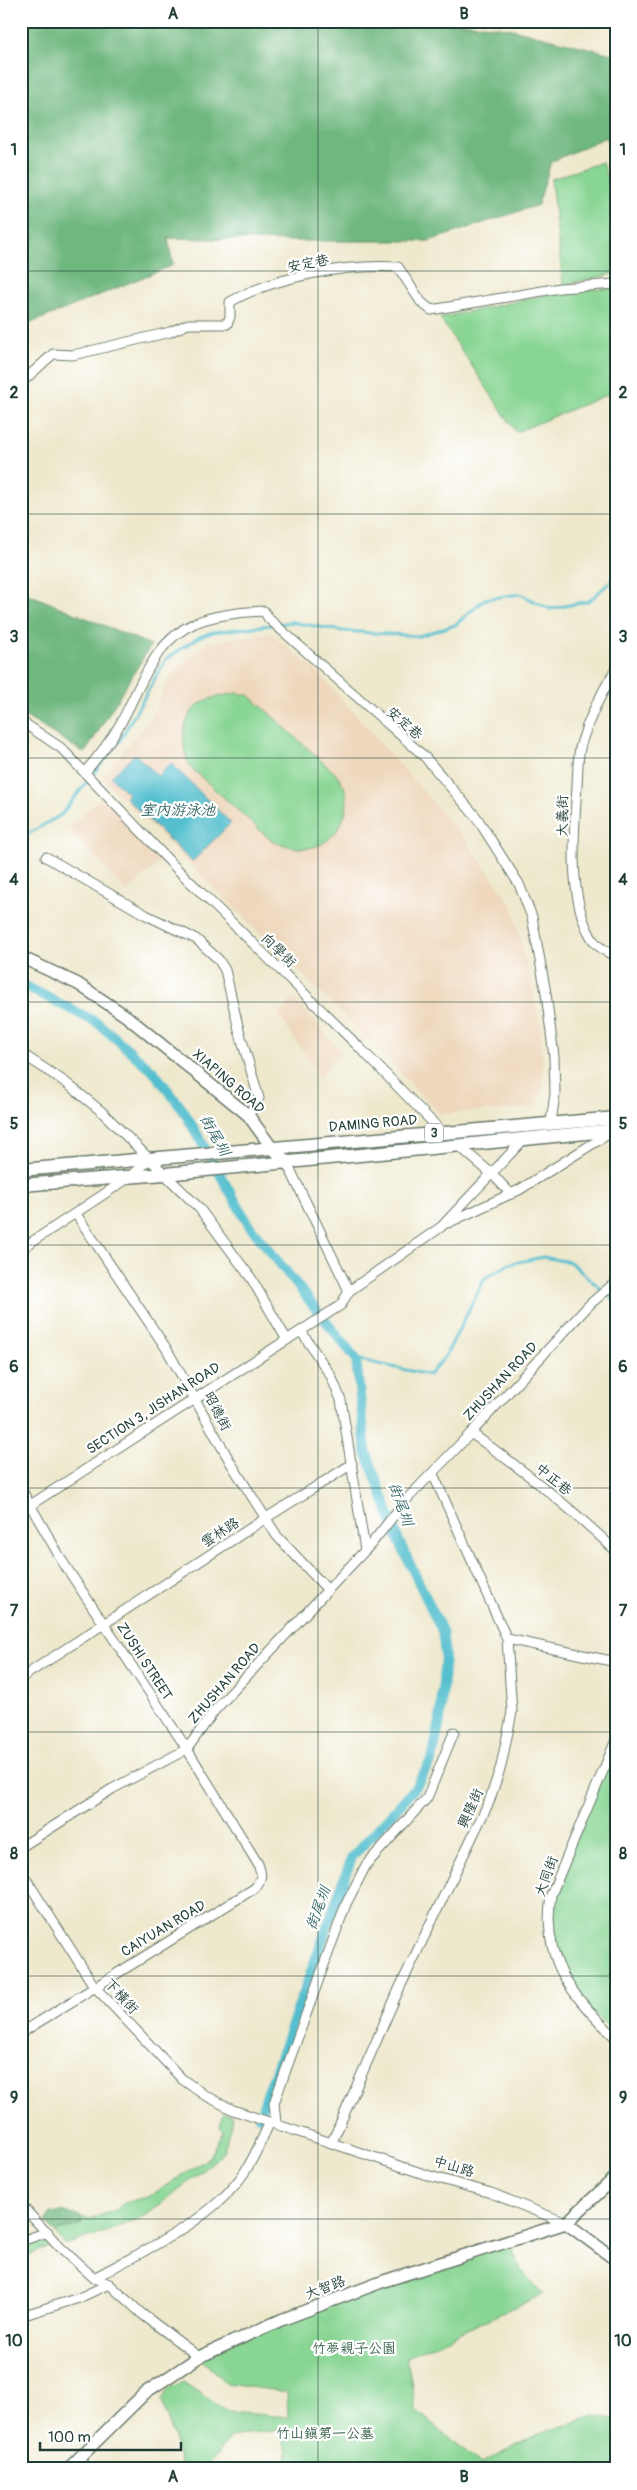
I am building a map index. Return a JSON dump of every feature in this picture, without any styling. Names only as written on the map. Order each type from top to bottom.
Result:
[{"type":"main road","name":"DAMING ROAD","points":[[150,1159],[552,1122],[615,1126]]},
{"type":"main road","name":"3","points":[[21,1185],[165,1174],[458,1145],[615,1126]]},
{"type":"main road","name":"3","points":[[21,1170],[150,1159]]},
{"type":"street","name":"安定巷","points":[[21,383],[53,354],[73,355],[154,334],[170,332],[188,324],[227,324],[230,317],[230,302],[244,294],[306,275],[376,266],[398,268],[422,302],[431,310],[560,288],[616,284]]},
{"type":"street","name":"安定巷","points":[[85,772],[105,750],[150,663],[165,644],[196,623],[264,611],[269,619],[280,629],[424,756],[477,818],[519,884],[532,917],[546,993],[554,1066],[555,1094],[552,1122]]},
{"type":"street","name":"大義街","points":[[616,669],[596,702],[580,747],[575,814],[576,890],[580,912],[590,937],[599,946],[616,957]]},
{"type":"street","points":[[21,722],[61,748],[85,772]]},
{"type":"street","name":"向學街","points":[[85,772],[174,866],[360,1048],[442,1132]]},
{"type":"street","points":[[46,857],[146,915],[196,939],[218,959],[225,970],[239,1030],[259,1098],[248,1116]]},
{"type":"street","name":"XIAPING ROAD","points":[[21,957],[78,984],[126,1016],[218,1089],[248,1116],[272,1148],[286,1161],[348,1291]]},
{"type":"street","points":[[21,1053],[64,1082],[128,1134],[199,1208],[229,1247],[287,1340]]},
{"type":"street","points":[[441,1227],[493,1175],[525,1138],[552,1122]]},
{"type":"street","points":[[348,1291],[441,1227],[511,1194],[615,1126]]},
{"type":"street","points":[[458,1145],[493,1175],[511,1194]]},
{"type":"street","points":[[21,1249],[130,1177],[150,1159]]},
{"type":"street","name":"昭德街","points":[[76,1214],[166,1348],[196,1398],[232,1465],[277,1536],[327,1589]]},
{"type":"street","name":"ZHUSHAN ROAD","points":[[21,1847],[112,1789],[187,1749],[215,1710],[365,1550],[406,1500],[471,1434],[593,1302],[613,1284]]},
{"type":"street","name":"SECTION 3, JISHAN ROAD","points":[[21,1511],[301,1331],[340,1304],[348,1291]]},
{"type":"street","points":[[301,1331],[331,1376],[341,1400],[365,1550]]},
{"type":"street","name":"中正巷","points":[[471,1434],[507,1458],[581,1518],[616,1551]]},
{"type":"street","name":"雲林路","points":[[21,1678],[352,1464]]},
{"type":"street","name":"興隆街","points":[[332,2142],[400,1987],[489,1802],[501,1766],[512,1712],[507,1639],[433,1474]]},
{"type":"street","name":"ZUSHI STREET","points":[[21,1489],[64,1564],[187,1749],[258,1864],[261,1873]]},
{"type":"street","points":[[507,1639],[616,1662]]},
{"type":"street","points":[[94,2278],[185,2228],[222,2197],[244,2173],[273,2122],[274,2103],[346,1904],[366,1865],[427,1798],[454,1732]]},
{"type":"street","name":"大同街","points":[[616,1740],[552,1895],[548,1917],[550,1939],[557,1965],[568,1987],[591,2014],[616,2038]]},
{"type":"street","name":"下橫街","points":[[21,1871],[94,1986],[182,2079],[203,2094],[233,2110],[273,2122]]},
{"type":"street","name":"CAIYUAN ROAD","points":[[21,2033],[94,1986],[255,1888],[261,1880],[261,1873]]},
{"type":"street","name":"中山路","points":[[273,2122],[430,2176],[491,2193],[566,2223],[616,2260]]},
{"type":"street","name":"大智路","points":[[68,2469],[146,2392],[199,2357],[281,2320],[384,2281],[566,2223],[616,2177]]},
{"type":"street","points":[[21,2205],[60,2247],[94,2278],[109,2284],[142,2314],[199,2357]]},
{"type":"street","points":[[21,2241],[48,2232]]},
{"type":"street","points":[[21,2316],[79,2298],[109,2284]]},
{"type":"shaded area","points":[[269,633],[317,671],[465,839],[512,905],[540,1023],[544,1084],[537,1107],[440,1114],[367,1038],[101,777],[151,718],[171,674],[208,642]]},
{"type":"shaded area","points":[[102,797],[161,861],[127,892],[68,828]]},
{"type":"shaded area","points":[[294,998],[341,1052],[319,1076],[278,1014]]},
{"type":"green space","points":[[21,21],[444,21],[508,28],[616,55],[616,166],[606,137],[551,162],[538,205],[429,241],[288,241],[168,238],[173,265],[21,327]]},
{"type":"green space","points":[[602,162],[616,204],[616,273],[563,285],[551,179]]},
{"type":"green space","points":[[616,288],[616,391],[516,432],[440,318],[560,292]]},
{"type":"green space","points":[[21,591],[151,645],[85,753],[21,714]]},
{"type":"green space","points":[[237,693],[249,695],[338,776],[343,784],[347,798],[344,818],[333,835],[326,841],[308,848],[273,842],[189,766],[185,752],[184,735],[187,720],[191,713],[205,701]]},
{"type":"green space","points":[[616,1745],[616,2036],[572,1991],[550,1939],[551,1895]]},
{"type":"green space","points":[[223,2113],[233,2116],[224,2150],[215,2160],[147,2215],[117,2228],[65,2245],[55,2232],[82,2224],[80,2217],[89,2219],[116,2210],[124,2203],[150,2196],[210,2157],[223,2131],[220,2127]]},
{"type":"green space","points":[[62,2211],[80,2217],[82,2223],[55,2232],[45,2222],[51,2213]]},
{"type":"green space","points":[[48,2234],[57,2245],[21,2257],[21,2243]]},
{"type":"green space","points":[[510,2242],[522,2271],[543,2294],[407,2357],[416,2410],[481,2464],[539,2434],[593,2416],[616,2419],[616,2469],[285,2469],[287,2451],[279,2429],[231,2437],[206,2469],[182,2469],[162,2400],[169,2388],[183,2382],[228,2412],[288,2417],[287,2392],[227,2384],[199,2357],[281,2320]]},
{"type":"water","name":"室內游泳池","points":[[135,754],[158,776],[171,763],[231,823],[192,862],[125,797],[128,794],[111,777]]},
{"type":"waterway","points":[[277,624],[291,622],[343,631],[419,636],[455,625],[485,599],[520,594],[550,609],[589,601],[616,577]]},
{"type":"waterway","points":[[21,838],[61,815],[120,740],[166,659],[199,637],[213,632],[271,625]]},
{"type":"waterway","name":"街尾圳","points":[[21,984],[98,1023],[154,1072],[183,1110],[249,1225],[356,1359],[366,1451],[399,1541],[442,1631],[445,1655],[440,1721],[432,1759],[415,1788],[352,1857],[259,2117]]},
{"type":"waterway","points":[[356,1359],[429,1375],[445,1357],[485,1278],[509,1264],[543,1257],[570,1262],[616,1302]]},
{"type":"park label","name":"竹夢親子公園","points":[[354,2348]]},
{"type":"park label","name":"竹山鎮第一公墓","points":[[325,2433]]}]
